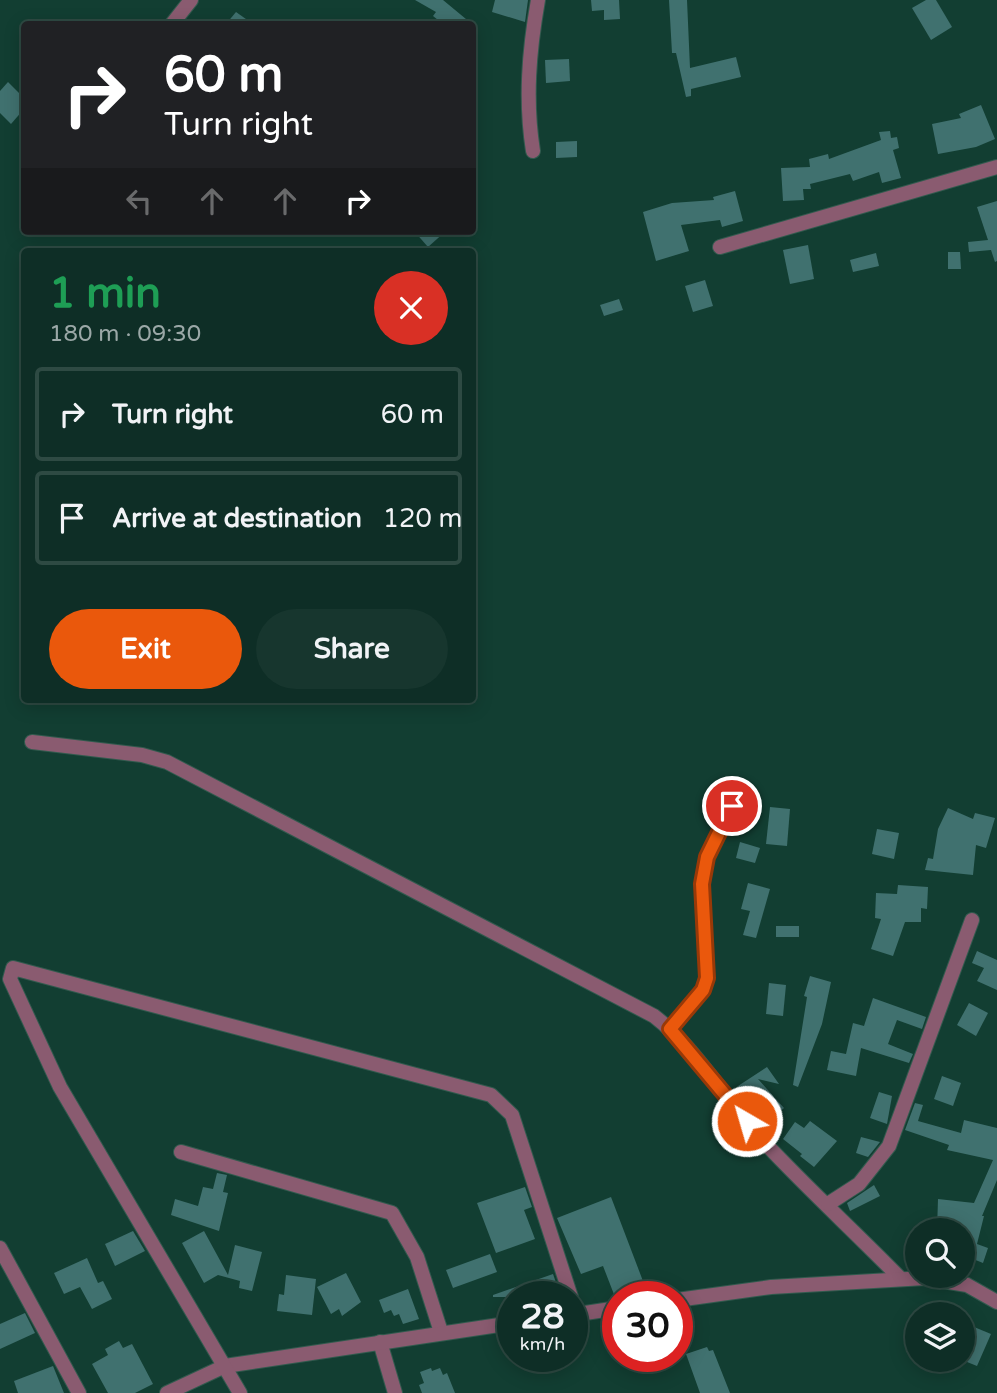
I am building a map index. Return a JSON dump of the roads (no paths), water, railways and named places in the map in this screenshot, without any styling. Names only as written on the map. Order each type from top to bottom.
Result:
[{"type":"street","points":[[174,21],[191,0]]},
{"type":"street","points":[[533,151],[526,110],[538,0]]},
{"type":"street","points":[[720,247],[997,167]]},
{"type":"street","points":[[32,742],[142,755],[167,762],[654,1016],[670,1029],[762,1141],[901,1279]]},
{"type":"street","points":[[670,1029],[703,990],[707,978],[702,884],[707,857],[732,806]]},
{"type":"street","points":[[828,1204],[859,1184],[888,1146],[972,920]]},
{"type":"street","points":[[240,1393],[60,1087],[10,979],[13,968],[492,1096],[512,1115],[565,1281]]},
{"type":"street","points":[[181,1152],[392,1213],[417,1257],[441,1332]]},
{"type":"street","points":[[0,1248],[79,1393]]},
{"type":"street","points":[[693,1298],[771,1287],[901,1279],[948,1280],[967,1284],[997,1302]]},
{"type":"street","points":[[167,1393],[225,1366],[497,1325]]},
{"type":"street","points":[[380,1342],[395,1393]]}]
